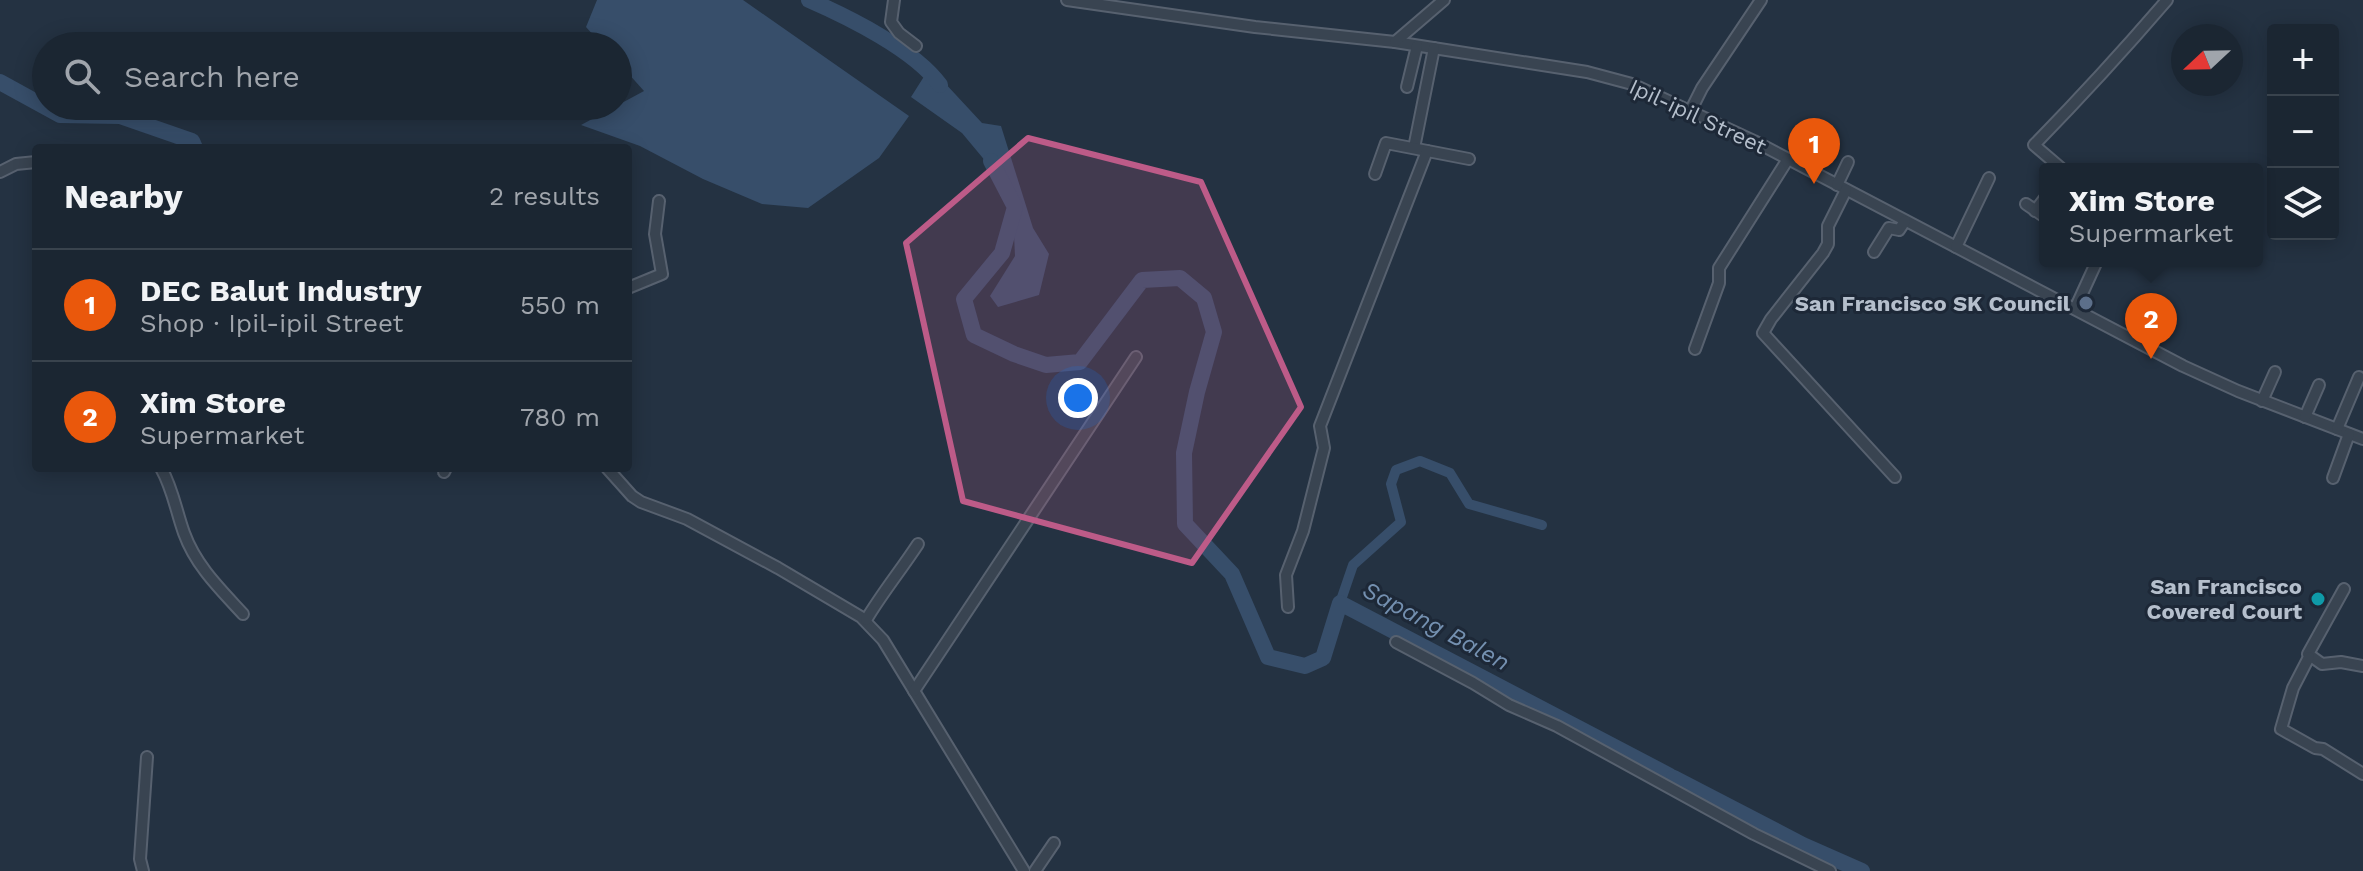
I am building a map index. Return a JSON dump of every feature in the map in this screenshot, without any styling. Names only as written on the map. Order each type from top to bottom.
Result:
[{"type":"street","points":[[894,0],[891,22],[916,46]]},
{"type":"street","name":"Ipil-ipil Street","points":[[1067,0],[1124,4],[1255,27],[1395,42],[1608,77],[1632,84],[1788,159],[2183,366],[2262,401],[2363,439]]},
{"type":"street","points":[[1395,42],[1444,0]]},
{"type":"street","points":[[1691,110],[1702,88],[1761,0]]},
{"type":"street","points":[[2055,163],[2034,145],[2099,79],[2124,46],[2167,0]]},
{"type":"street","points":[[1407,87],[1417,46]]},
{"type":"street","points":[[1414,148],[1434,48]]},
{"type":"street","points":[[1375,174],[1386,143],[1469,159]]},
{"type":"street","points":[[1288,607],[1286,575],[1303,531],[1324,448],[1320,426],[1427,151]]},
{"type":"street","points":[[1695,349],[1719,283],[1719,268],[1788,159]]},
{"type":"street","points":[[0,172],[16,164],[32,162]]},
{"type":"street","points":[[1848,162],[1828,226],[1828,244],[1763,333],[1895,477]]},
{"type":"street","points":[[1956,247],[1989,178]]},
{"type":"street","points":[[632,286],[662,274],[655,234],[659,201]]},
{"type":"street","points":[[1874,252],[1889,228],[1899,230],[1905,221]]},
{"type":"street","points":[[2075,309],[2094,267]]},
{"type":"street","points":[[914,691],[1136,357]]},
{"type":"street","points":[[2262,401],[2275,372]]},
{"type":"street","points":[[2337,429],[2359,377]]},
{"type":"street","points":[[2305,417],[2319,385]]},
{"type":"street","points":[[2333,478],[2349,434]]},
{"type":"street","points":[[163,472],[198,563],[243,614]]},
{"type":"street","points":[[611,472],[641,502],[687,519],[866,620],[883,640],[1024,871]]},
{"type":"street","points":[[866,620],[888,582],[898,574],[918,544]]},
{"type":"street","points":[[2344,589],[2293,688],[2281,729],[2315,748],[2323,749],[2363,774]]},
{"type":"street","points":[[1396,642],[1509,705],[1557,726],[1754,834],[1830,871]]},
{"type":"street","points":[[2309,657],[2322,664],[2341,662],[2363,666]]},
{"type":"street","points":[[143,871],[140,859],[147,757]]},
{"type":"street","points":[[1035,871],[1054,843]]},
{"type":"highlighted area","points":[[1028,138],[1201,182],[1301,407],[1192,563],[963,501],[906,243]]},
{"type":"water","points":[[597,0],[743,0],[909,116],[879,158],[808,208],[762,204],[703,179],[640,146],[581,125],[590,120],[632,120],[632,97],[644,91],[632,78],[632,32],[590,32],[586,27]]},
{"type":"water","points":[[930,67],[982,123],[1001,126],[1033,228],[1049,254],[1039,295],[998,307],[990,296],[1015,256],[1012,193],[962,133],[911,97]]},
{"type":"waterway","name":"Sapang Balen","points":[[809,0],[898,47],[940,85]]},
{"type":"waterway","points":[[0,82],[32,100]]},
{"type":"waterway","points":[[132,120],[193,144]]},
{"type":"waterway","name":"Sapang Balen","points":[[991,161],[1015,207],[1002,253],[964,299],[974,335],[1046,365],[1080,362],[1142,280],[1180,278],[1204,298],[1214,332],[1184,453],[1185,524],[1232,574],[1268,657],[1305,666],[1323,658],[1340,603],[1670,776]]},
{"type":"waterway","points":[[1340,603],[1353,565],[1401,522],[1391,484],[1396,470],[1420,461],[1450,473],[1469,504],[1542,525]]},
{"type":"waterway","name":"Sapang Balen","points":[[1674,778],[1803,845],[1862,871]]},
{"type":"place","name":"DEC Balut Industry","points":[[1814,184]]},
{"type":"place","name":"San Francisco SK Council","points":[[2086,303]]},
{"type":"place","name":"Xim Store","points":[[2151,359]]},
{"type":"place","name":"San Francisco Covered Court","points":[[2318,599]]}]
